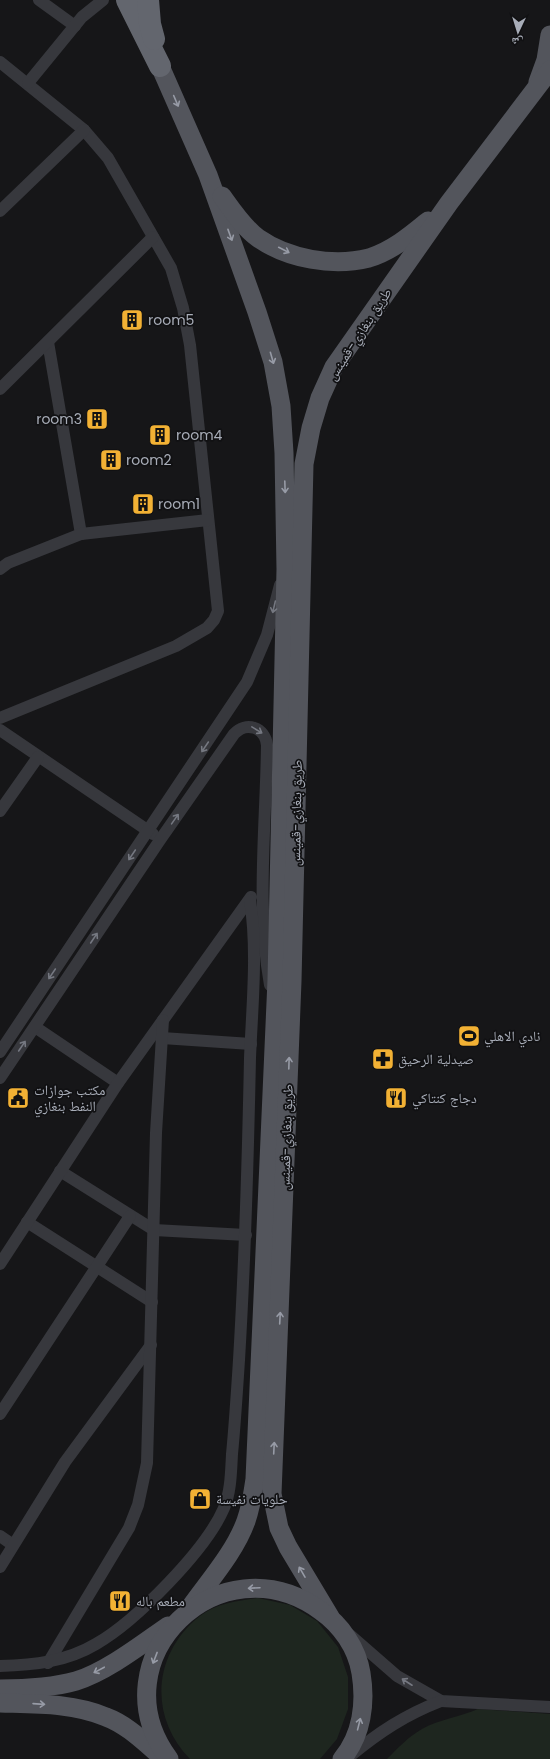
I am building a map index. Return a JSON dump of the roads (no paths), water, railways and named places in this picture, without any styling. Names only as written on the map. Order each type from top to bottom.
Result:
[{"type":"highway","points":[[127,0],[160,66]]},
{"type":"highway","points":[[148,0],[150,24],[160,66]]},
{"type":"main road","points":[[537,85],[546,60],[550,36]]},
{"type":"main road","points":[[160,66],[208,175],[257,312],[273,362],[281,406],[284,452],[286,569],[276,1010],[258,1446],[252,1501],[246,1521],[236,1543],[224,1562],[164,1637],[154,1658],[148,1681],[147,1704],[152,1727],[161,1749],[169,1759]]},
{"type":"main road","name":"طريق بنغازي-قمينس","points":[[342,1759],[357,1732],[363,1711],[364,1688],[357,1658],[351,1645],[334,1621],[288,1547],[279,1528],[272,1494],[292,981],[304,464],[310,428],[320,398],[334,367],[449,203],[537,85],[550,70]]},
{"type":"main road","points":[[208,175],[233,212],[258,237],[294,256],[333,262],[369,258],[404,241],[449,203]]},
{"type":"main road","points":[[0,1689],[33,1689],[78,1681],[117,1661],[209,1598],[234,1590],[260,1588],[285,1592],[309,1602],[334,1621]]},
{"type":"main road","points":[[0,1703],[66,1706],[107,1717],[122,1725],[165,1759]]},
{"type":"street","points":[[39,0],[75,26]]},
{"type":"street","points":[[28,83],[90,9],[103,0]]},
{"type":"street","points":[[0,62],[28,83],[84,130],[108,158],[171,268],[183,308],[190,345],[218,611],[214,620],[207,628],[158,654],[0,718]]},
{"type":"street","points":[[0,212],[84,130]]},
{"type":"street","points":[[0,389],[153,237]]},
{"type":"street","points":[[48,342],[81,534]]},
{"type":"street","points":[[3,563],[81,534],[208,520]]},
{"type":"street","points":[[0,1052],[247,682],[267,635],[280,584],[286,569]]},
{"type":"street","points":[[0,1078],[160,840],[234,734],[242,728],[256,728],[264,735],[267,745],[262,877],[266,959],[276,1010]]},
{"type":"street","points":[[0,730],[160,840]]},
{"type":"street","points":[[0,811],[38,757]]},
{"type":"street","points":[[0,1264],[118,1083],[250,900],[262,877]]},
{"type":"street","points":[[0,1666],[48,1663],[95,1645],[121,1626],[163,1587],[194,1555],[215,1527],[225,1505],[230,1486],[246,1235],[253,991],[252,916],[250,900]]},
{"type":"street","points":[[48,1663],[129,1528],[138,1505],[147,1463],[156,1133],[163,1020]]},
{"type":"street","points":[[35,1027],[118,1083]]},
{"type":"street","points":[[162,1038],[251,1044]]},
{"type":"street","points":[[60,1171],[154,1230],[246,1235]]},
{"type":"street","points":[[0,1414],[130,1216]]},
{"type":"street","points":[[27,1222],[98,1266],[152,1302]]},
{"type":"street","points":[[0,1567],[65,1462],[151,1345]]},
{"type":"street","points":[[0,1536],[13,1545]]},
{"type":"street","points":[[334,1621],[397,1676],[441,1701]]},
{"type":"street","points":[[347,1759],[388,1726],[415,1711],[441,1701],[550,1707]]},
{"type":"place","name":"room5","points":[[132,320]]},
{"type":"place","name":"room3","points":[[97,419]]},
{"type":"place","name":"room4","points":[[160,435]]},
{"type":"place","name":"room2","points":[[111,460]]},
{"type":"place","name":"room1","points":[[143,504]]},
{"type":"place","name":"نادي الاهلي","points":[[469,1036]]},
{"type":"place","name":"صيدلية الرحيق","points":[[383,1059]]},
{"type":"place","name":"مكتب جوازات النفط بنغازي","points":[[18,1098]]},
{"type":"place","name":"دجاج كنتاكي","points":[[396,1098]]},
{"type":"place","name":"حلويات نفيسة","points":[[200,1499]]},
{"type":"place","name":"مطعم باله","points":[[120,1601]]}]
